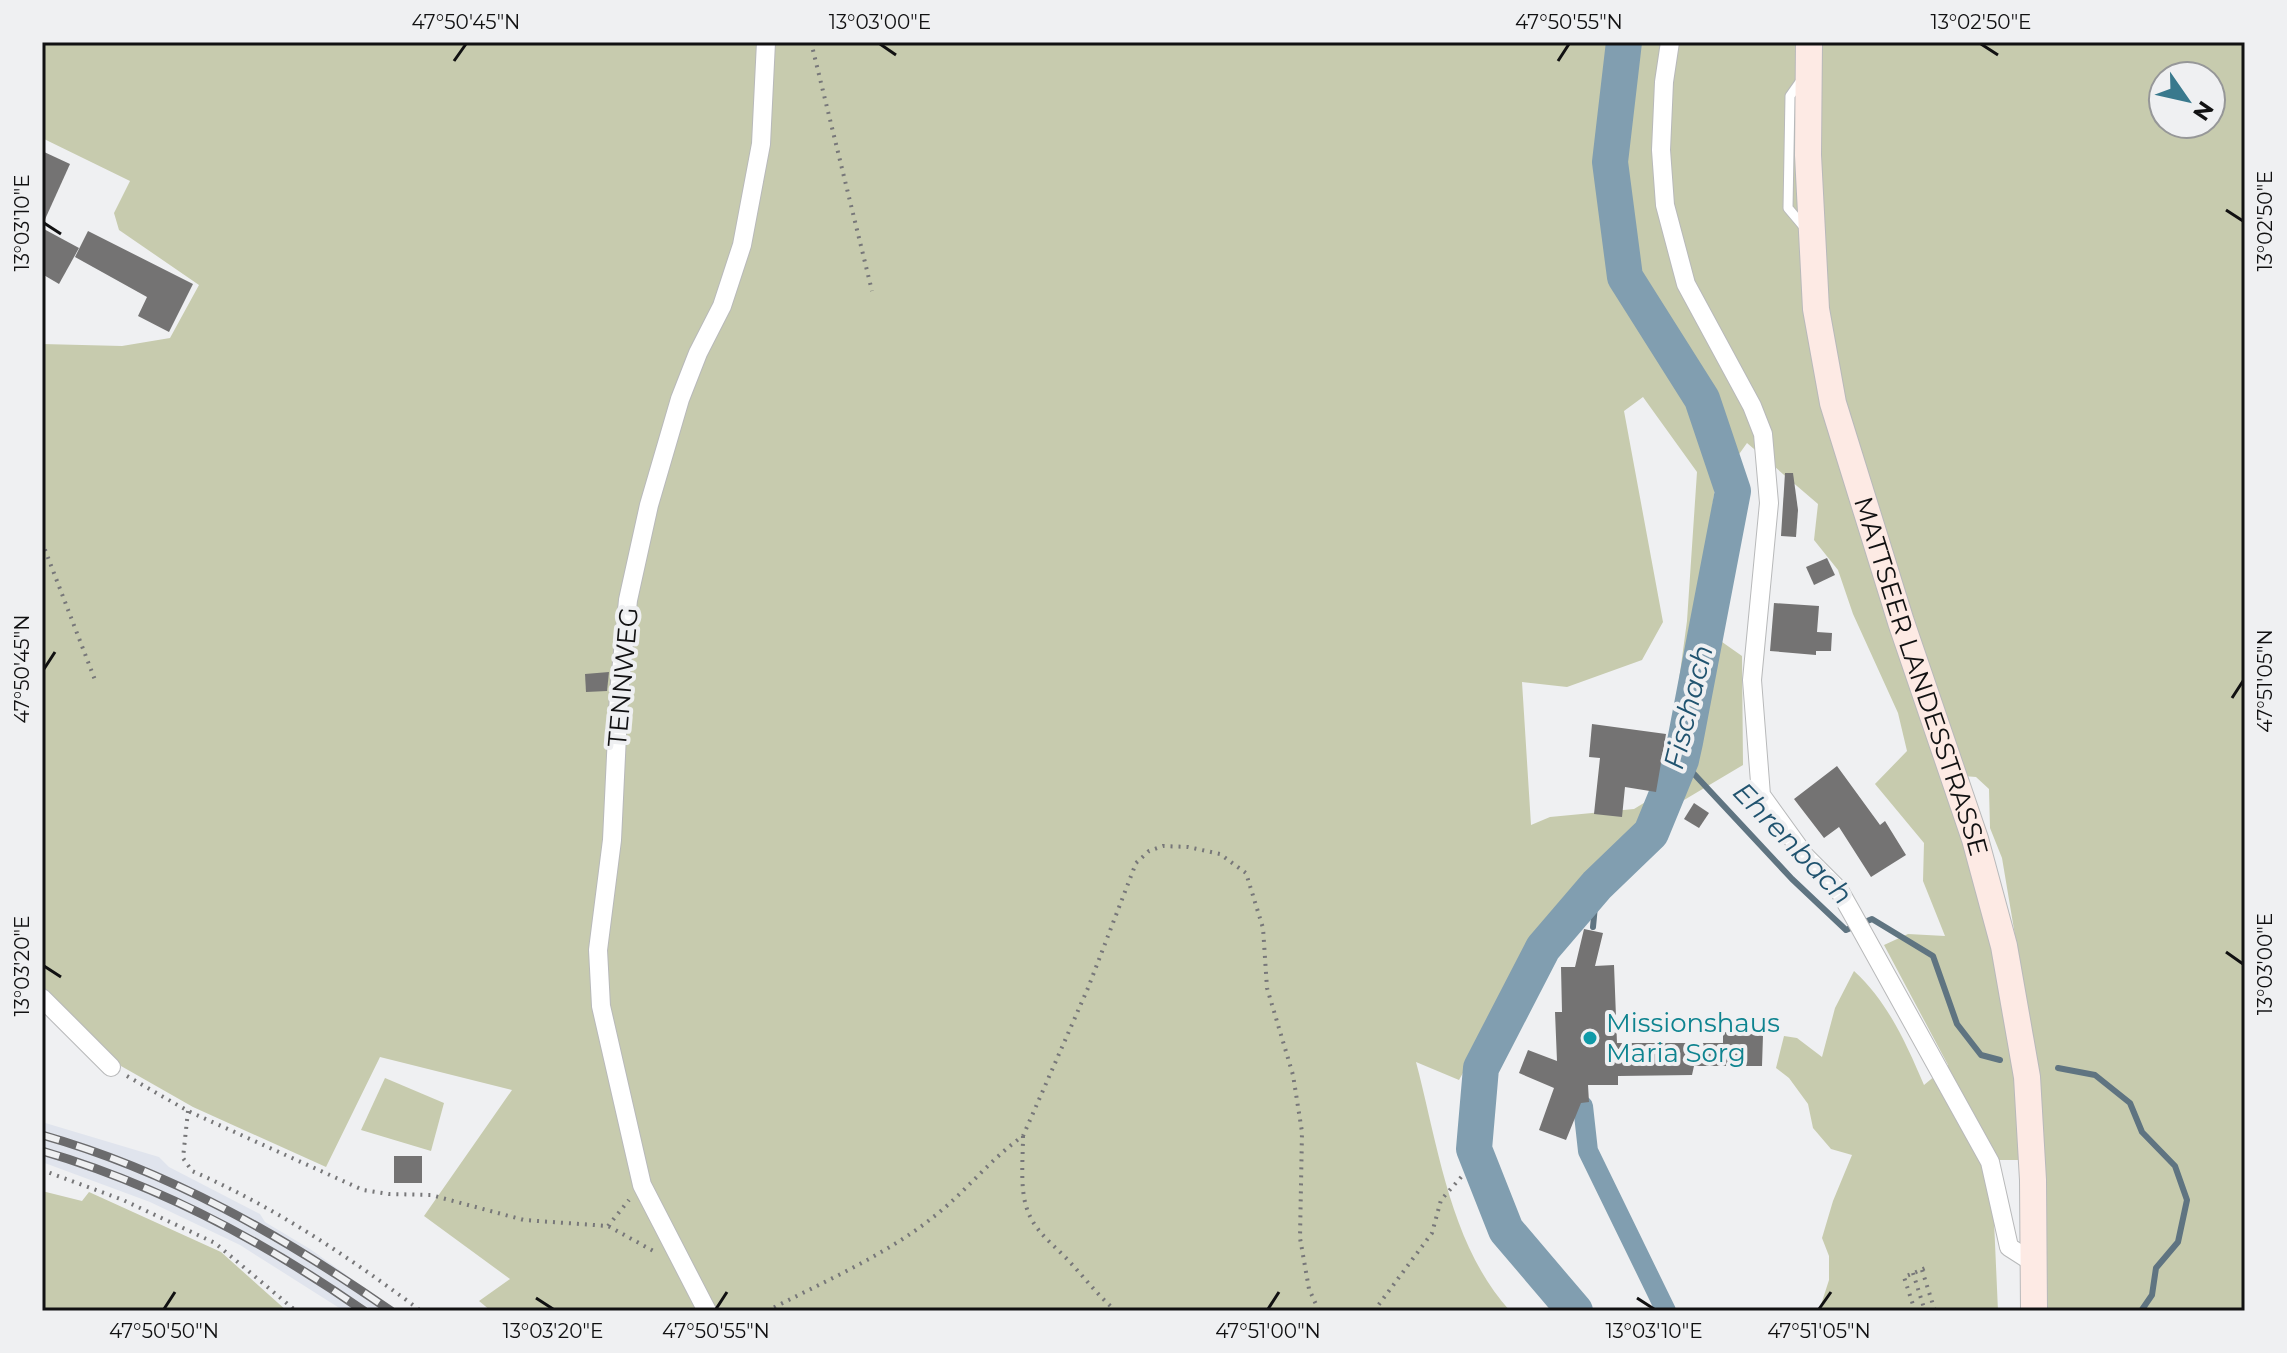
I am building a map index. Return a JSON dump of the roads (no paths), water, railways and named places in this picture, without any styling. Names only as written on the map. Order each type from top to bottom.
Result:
[{"type":"main road","name":"MATTSEER LANDESSTRASSE","points":[[1810,54],[1808,155],[1816,309],[1833,403],[1905,636],[1975,839],[2004,946],[2027,1077],[2033,1180],[2034,1311]]},
{"type":"street","name":"TENNWEG","points":[[707,1311],[642,1185],[601,1006],[598,950],[612,840],[619,693],[628,600],[649,505],[680,399],[698,353],[722,306],[742,245],[761,144],[766,42]]},
{"type":"street","points":[[1670,42],[1664,82],[1661,150],[1665,205],[1686,284],[1752,406],[1763,434],[1769,503],[1752,680],[1761,795],[1805,856],[1839,890],[1990,1162],[2009,1247],[2034,1263]]},
{"type":"street","points":[[42,998],[111,1067]]},
{"type":"waterway","name":"Fischach","points":[[1575,1311],[1506,1230],[1474,1149],[1481,1068],[1543,948],[1597,885],[1651,833],[1681,760],[1733,491],[1702,399],[1625,277],[1610,162],[1624,42]]},
{"type":"waterway","name":"Ehrenbach","points":[[1681,760],[1792,879],[1846,930],[1872,919],[1933,956],[1957,1024],[1981,1055],[2000,1060]]},
{"type":"waterway","points":[[1593,927],[1597,885]]},
{"type":"waterway","name":"Ehrenbach","points":[[2058,1068],[2095,1075],[2130,1103],[2142,1132],[2175,1166],[2187,1200],[2178,1242],[2156,1268],[2152,1295],[2141,1311]]},
{"type":"waterway","points":[[1583,1106],[1588,1151],[1666,1311]]},
{"type":"railway","points":[[42,1135],[135,1167],[224,1208],[309,1257],[391,1311]]},
{"type":"railway","points":[[42,1151],[128,1181],[210,1218],[288,1262],[364,1311]]},
{"type":"place","name":"Missionshaus Maria Sorg","points":[[1590,1038]]}]
